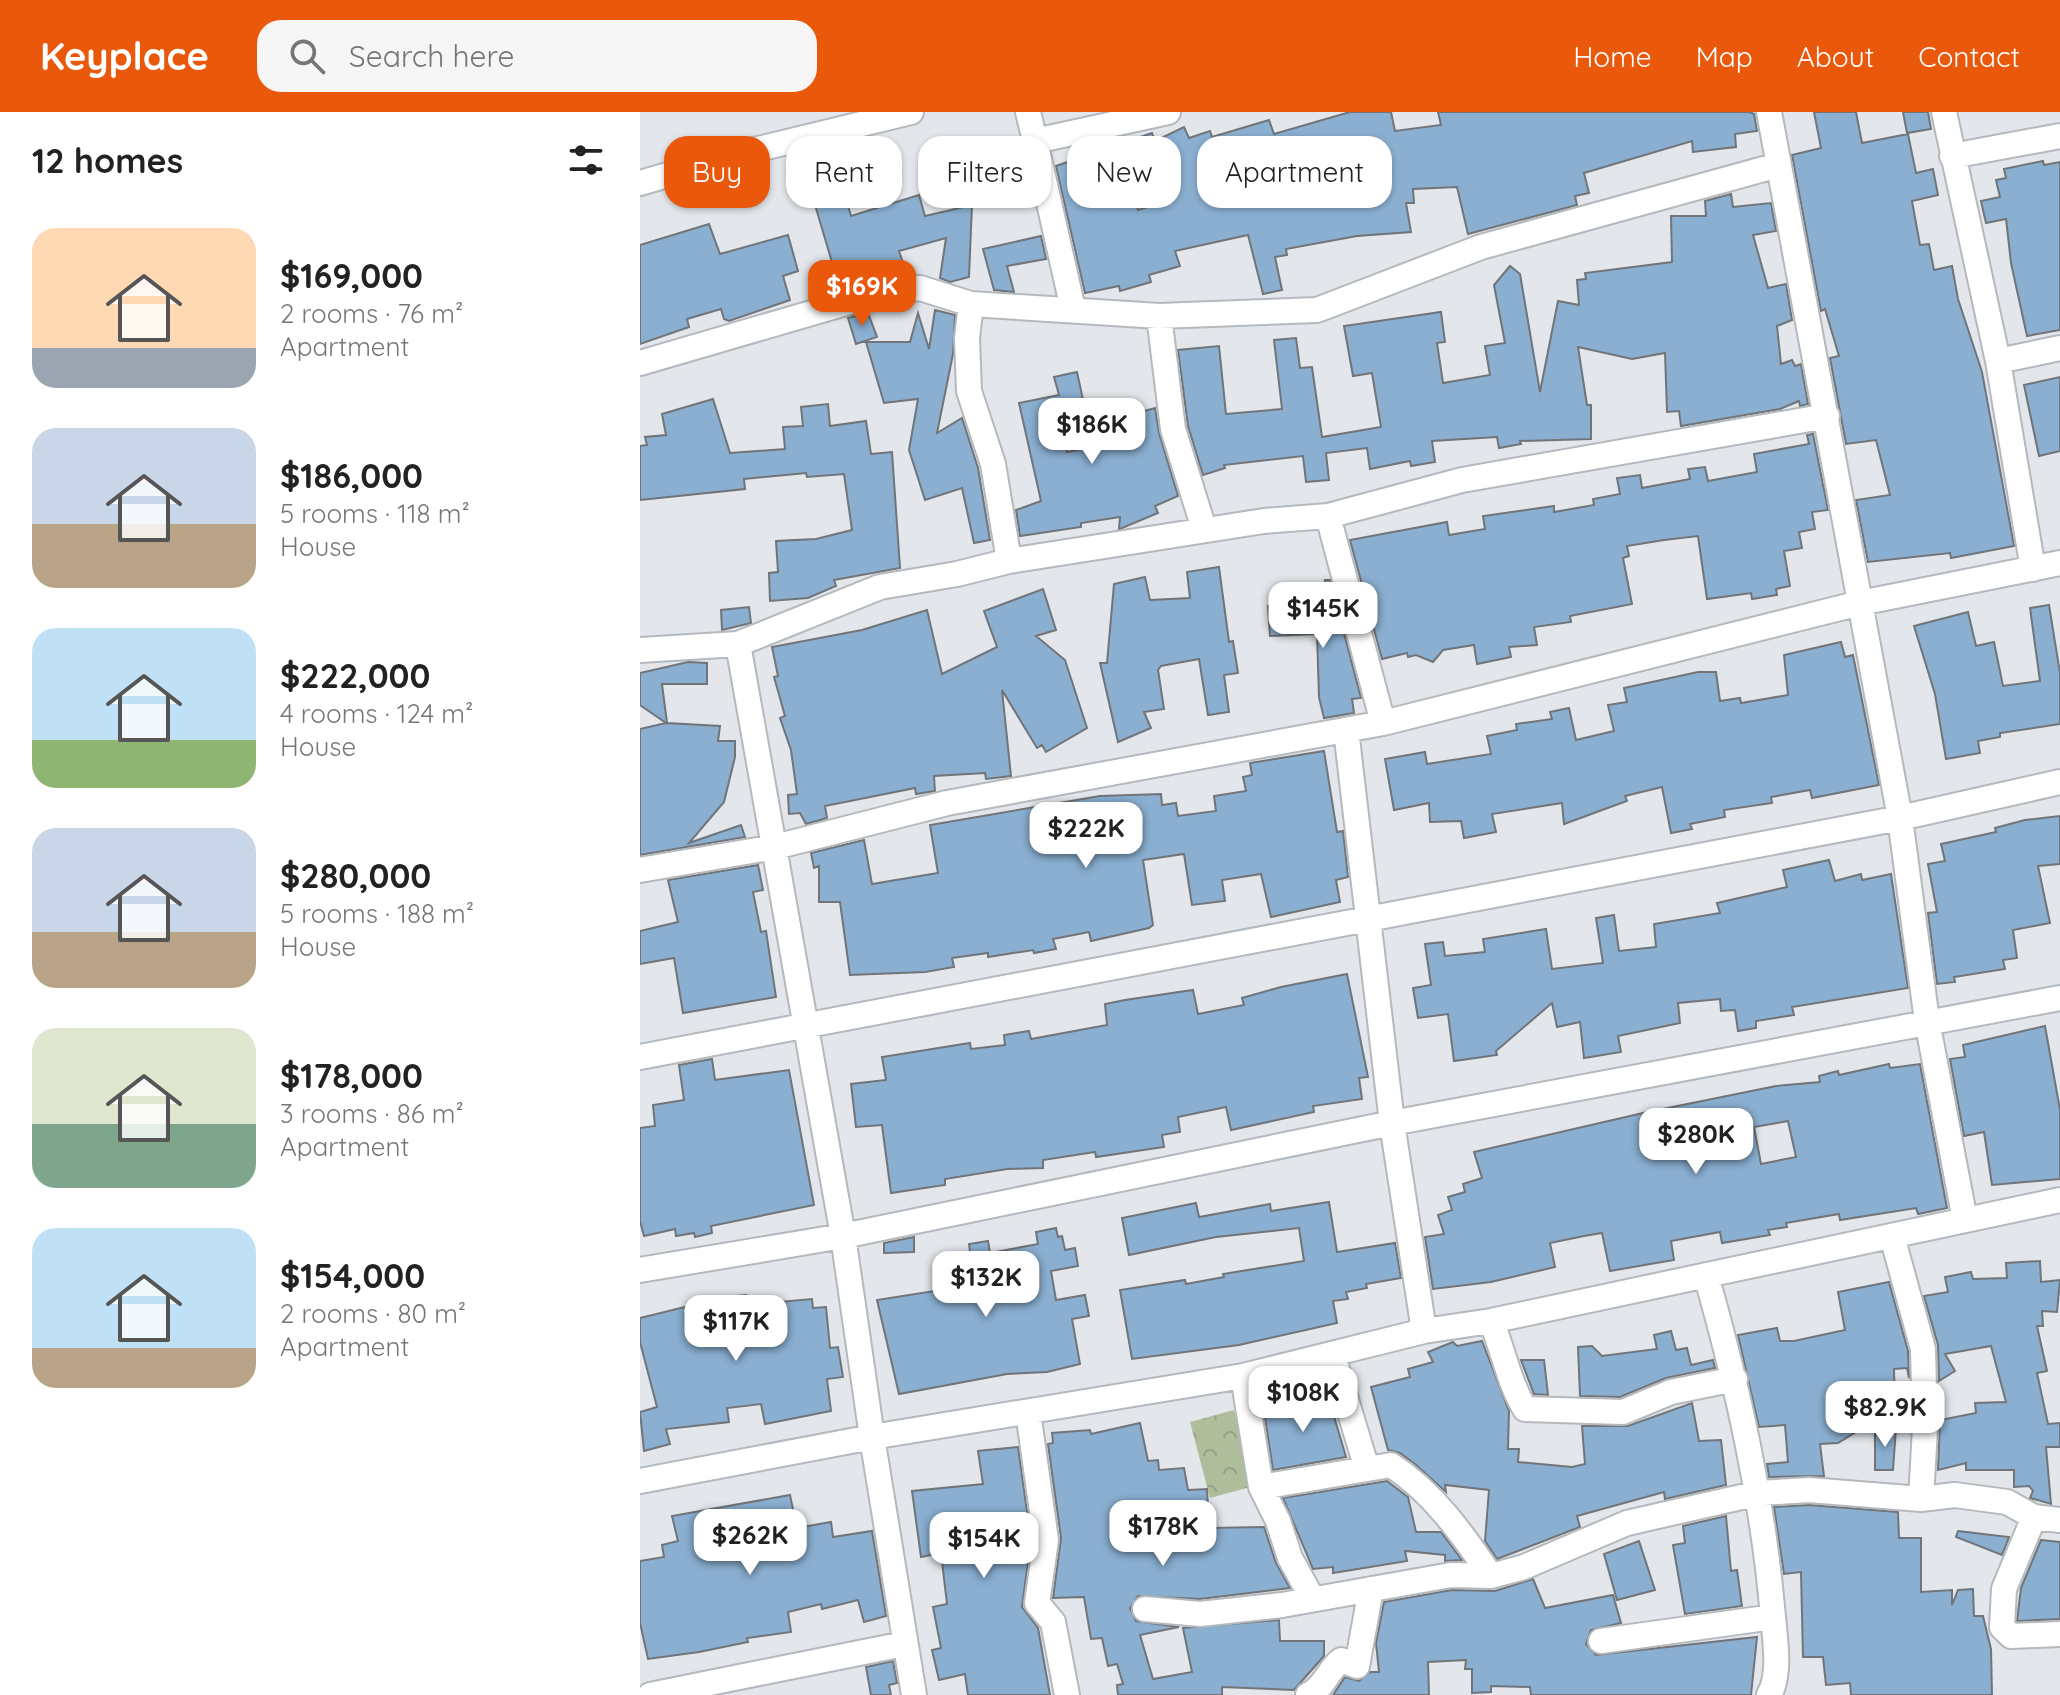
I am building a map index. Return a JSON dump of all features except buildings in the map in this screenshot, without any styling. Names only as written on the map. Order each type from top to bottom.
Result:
[{"type":"street","points":[[640,183],[754,150],[911,112]]},
{"type":"street","points":[[1028,112],[1034,136]]},
{"type":"street","points":[[1051,138],[1168,112]]},
{"type":"street","points":[[1769,112],[1900,818],[1927,1021],[1965,1220]]},
{"type":"street","points":[[1944,112],[1998,361],[2033,569]]},
{"type":"street","points":[[1952,156],[2060,136]]},
{"type":"street","points":[[640,363],[893,291],[920,288],[971,304],[1159,316],[1317,310],[1481,247],[1778,165]]},
{"type":"street","points":[[1050,208],[1073,309]]},
{"type":"street","points":[[971,304],[967,338],[969,391],[993,464],[1009,561]]},
{"type":"street","points":[[1159,316],[1173,429],[1204,529]]},
{"type":"street","points":[[1998,361],[2060,348]]},
{"type":"street","points":[[640,650],[738,644],[880,587],[1009,561],[1204,529],[1328,516],[1462,480],[1710,439],[1827,416]]},
{"type":"street","points":[[1328,516],[1383,723]]},
{"type":"street","points":[[640,870],[775,847],[947,803],[1383,723],[1860,603],[2060,563]]},
{"type":"street","points":[[738,644],[843,1236],[914,1695]]},
{"type":"street","points":[[1346,730],[1392,1123],[1424,1331]]},
{"type":"street","points":[[640,1057],[1900,818],[2060,782]]},
{"type":"street","points":[[640,1270],[843,1236],[1392,1123],[2060,998]]},
{"type":"street","points":[[640,1481],[872,1437],[1243,1376],[1424,1331],[1491,1321],[2060,1200]]},
{"type":"street","points":[[1892,1236],[1923,1349],[1925,1428],[1921,1499]]},
{"type":"street","points":[[1706,1275],[1735,1379],[1767,1539],[1776,1646],[1773,1693]]},
{"type":"street","points":[[1491,1321],[1506,1356],[1510,1381],[1525,1409],[1623,1412],[1671,1392],[1735,1379]]},
{"type":"street","points":[[1333,1356],[1367,1469]]},
{"type":"street","points":[[1243,1376],[1261,1487],[1278,1521],[1290,1558],[1312,1598]]},
{"type":"street","points":[[1028,1412],[1046,1540],[1037,1603],[1053,1622],[1067,1695]]},
{"type":"street","points":[[1261,1487],[1391,1465],[1416,1481],[1465,1538],[1491,1576]]},
{"type":"street","points":[[1145,1609],[1200,1614],[1282,1605],[1451,1575],[1491,1576],[1524,1567],[1627,1523],[1759,1493],[1809,1490],[1921,1499],[1955,1495],[2007,1502],[2034,1517],[2060,1520]]},
{"type":"street","points":[[2034,1517],[2004,1589],[2002,1627],[2011,1636],[2060,1634]]},
{"type":"street","points":[[1308,1695],[1321,1685],[1327,1671],[1341,1660],[1357,1666],[1371,1589]]},
{"type":"street","points":[[1601,1641],[1773,1617]]},
{"type":"street","points":[[650,1695],[904,1644]]},
{"type":"green space","points":[[1234,1410],[1254,1486],[1210,1498],[1190,1422]]}]
